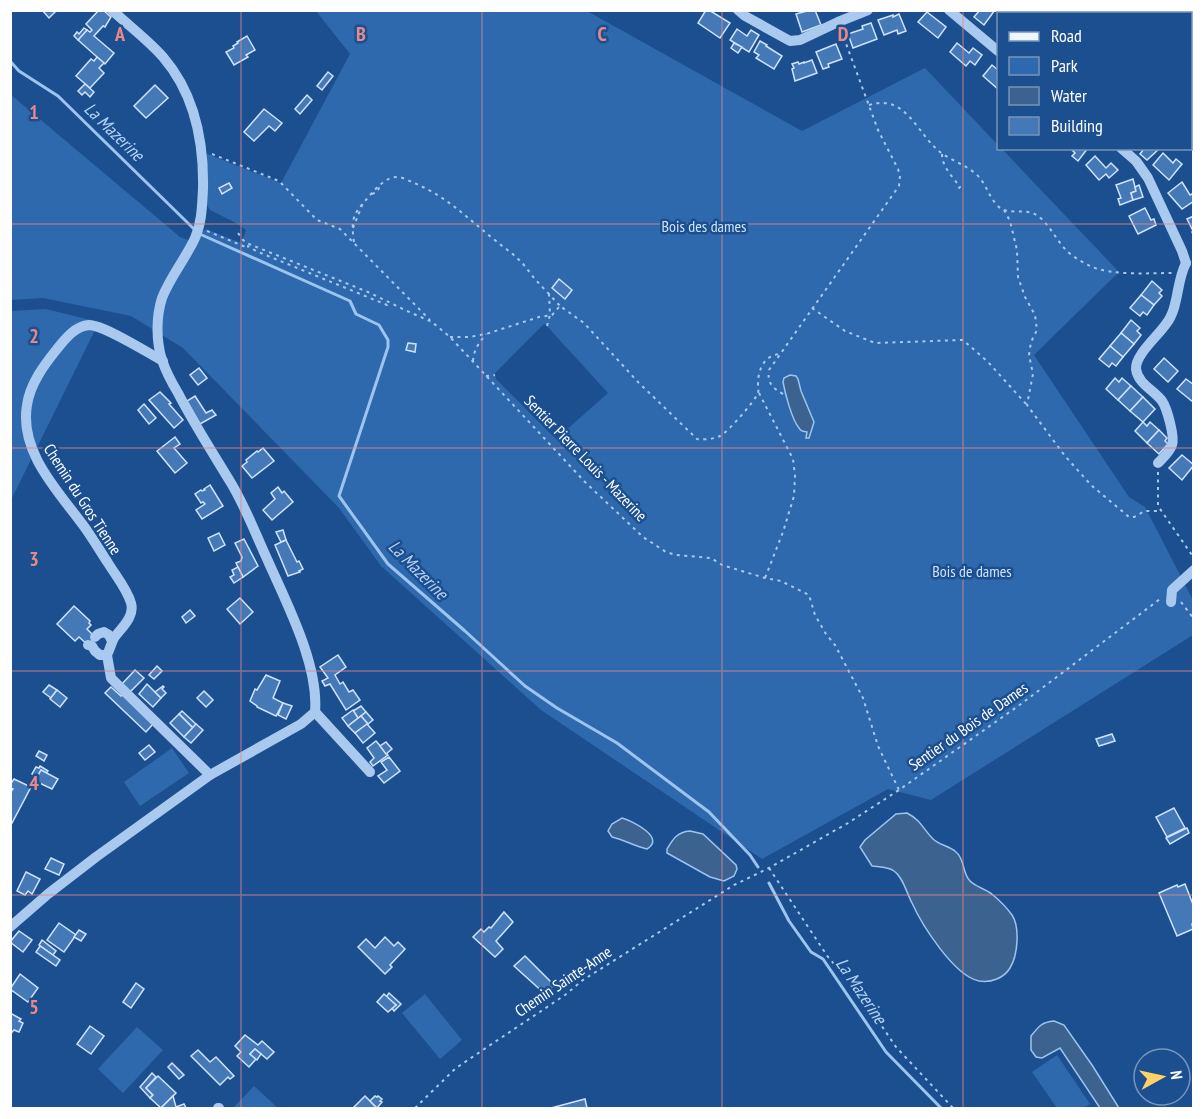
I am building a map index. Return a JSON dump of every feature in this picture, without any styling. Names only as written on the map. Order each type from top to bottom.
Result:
[{"type":"street","points":[[112,10],[171,67],[187,97],[201,150],[203,216],[194,241],[161,303],[158,329],[162,361],[183,404],[233,486],[272,571],[300,636],[310,667],[315,712],[370,772]]},
{"type":"street","points":[[738,10],[790,41],[800,40],[868,10]]},
{"type":"street","points":[[949,10],[997,49]]},
{"type":"street","points":[[1123,150],[1136,161],[1148,178],[1182,251],[1187,267],[1168,323],[1138,359],[1136,367],[1138,378],[1162,401],[1173,438],[1172,446],[1158,463]]},
{"type":"street","name":"Chemin du Gros Tienne","points":[[106,655],[111,649],[112,641],[130,617],[132,605],[86,528],[44,472],[34,453],[29,443],[27,404],[32,387],[57,349],[70,334],[82,327],[91,325],[102,329],[162,361]]},
{"type":"street","points":[[1170,602],[1172,590],[1194,570]]},
{"type":"street","points":[[112,641],[104,632],[98,634],[92,641],[95,651],[100,655],[106,655],[111,678],[210,775]]},
{"type":"street","points":[[10,927],[64,881],[210,775],[301,724],[315,712]]},
{"type":"path","points":[[783,394],[772,385],[768,378],[769,370],[898,186],[900,176],[878,130],[838,22]]},
{"type":"path","points":[[869,105],[885,103],[901,108],[910,116],[929,142],[977,175],[996,204],[1013,213],[1033,212],[1040,217],[1067,251],[1079,260],[1106,271],[1187,267]]},
{"type":"path","points":[[201,150],[276,178],[317,220],[340,229],[432,322]]},
{"type":"path","points":[[942,153],[944,165],[960,187],[957,190]]},
{"type":"path","points":[[354,242],[352,231],[355,214],[375,189],[387,180],[397,177],[422,186],[467,215],[496,242],[518,258],[560,306],[584,324],[638,382],[697,439],[704,440],[721,436],[731,427],[758,392],[759,372],[764,360],[773,354],[780,354]]},
{"type":"path","points":[[1004,210],[1010,221],[1017,250],[1018,277],[1035,315],[1038,330],[1031,342],[1029,355],[1033,374],[1027,405]]},
{"type":"path","points":[[199,227],[248,248],[249,245]]},
{"type":"path","name":"Sentier Pierre Louis - Mazerine","points":[[238,233],[249,245],[348,283],[432,322],[450,337],[585,482],[643,537],[666,552],[711,558],[722,565],[781,581],[809,595],[815,615],[835,645],[863,698],[878,746],[899,790]]},
{"type":"path","points":[[547,326],[550,315],[549,293]]},
{"type":"path","points":[[450,337],[469,338],[486,334],[550,315],[560,306]]},
{"type":"path","points":[[812,308],[844,331],[875,343],[963,340],[988,362],[1027,405],[1065,456],[1091,485],[1129,518],[1145,511],[1160,510]]},
{"type":"path","points":[[473,362],[477,346],[486,334]]},
{"type":"path","points":[[486,376],[495,375]]},
{"type":"path","points":[[758,392],[793,459],[795,476],[794,496],[765,578]]},
{"type":"path","points":[[1158,463],[1158,506],[1194,558]]},
{"type":"path","points":[[1172,590],[1194,619]]},
{"type":"path","name":"Sentier du Bois de Dames","points":[[734,885],[848,823],[899,790],[1021,704],[1172,590]]},
{"type":"path","points":[[769,868],[828,957],[868,1003],[896,1047],[953,1108]]},
{"type":"path","name":"Chemin Sainte-Anne","points":[[415,1108],[456,1068],[584,980],[734,885]]},
{"type":"green space","points":[[316,11],[587,11],[802,131],[925,68],[997,144],[997,150],[1003,150],[1119,272],[1034,355],[1129,497],[1145,507],[1193,600],[1193,635],[931,800],[888,789],[762,859],[541,710],[381,566],[339,508],[183,348],[131,316],[43,298],[11,300],[10,94],[180,237],[196,243],[206,229],[241,243],[246,230],[210,210],[207,205],[205,153],[281,183],[350,54]],"holes":[[[545,324],[608,393],[556,439],[496,379],[495,373]],[[798,379],[812,418],[809,438],[808,431],[793,416],[785,392]]]},
{"type":"green space","points":[[1193,11],[1193,101],[1192,12],[1170,12]]},
{"type":"green space","points":[[46,309],[99,322],[11,500],[11,311]]},
{"type":"green space","points":[[172,748],[189,773],[140,806],[124,782]]},
{"type":"green space","points":[[425,994],[462,1040],[440,1059],[402,1013]]},
{"type":"green space","points":[[137,1027],[163,1050],[123,1093],[98,1069]]},
{"type":"green space","points":[[1057,1055],[1090,1104],[1083,1108],[1057,1108],[1032,1072]]},
{"type":"green space","points":[[254,1086],[278,1108],[233,1108]]},
{"type":"water","points":[[790,375],[798,379],[814,422],[809,438],[806,438],[807,432],[801,430],[796,424],[789,406],[783,382],[784,378]]},
{"type":"water","points":[[907,813],[919,822],[935,841],[956,852],[961,858],[970,881],[993,895],[1015,920],[1017,934],[1013,962],[1001,977],[979,981],[959,970],[931,936],[897,874],[889,869],[872,866],[860,847],[896,814]]},
{"type":"water","points":[[622,818],[646,831],[653,840],[652,845],[647,849],[612,837],[608,831],[612,824]]},
{"type":"water","points":[[690,831],[703,834],[736,865],[734,876],[724,881],[710,877],[667,853],[667,849],[676,837]]},
{"type":"water","points":[[1054,1021],[1064,1025],[1119,1108],[1100,1108],[1060,1048],[1042,1058],[1036,1057],[1031,1050],[1031,1036],[1041,1025]]},
{"type":"building","points":[[42,10],[57,10],[49,18]]},
{"type":"building","points":[[99,10],[103,10],[111,17],[105,27],[103,26],[94,36],[114,53],[105,64],[78,40],[87,30],[90,32],[92,30],[86,24]]},
{"type":"building","points":[[706,10],[730,23],[720,38],[698,23]]},
{"type":"building","points":[[815,10],[821,25],[802,32],[796,14]]},
{"type":"building","points":[[980,10],[995,10],[984,25],[974,17]]},
{"type":"building","points":[[927,12],[946,27],[938,38],[918,22]]},
{"type":"building","points":[[899,14],[906,31],[898,34],[897,30],[884,35],[878,20]]},
{"type":"building","points":[[871,23],[877,39],[853,48],[848,34],[863,29],[862,26]]},
{"type":"building","points":[[84,28],[87,30],[78,40],[74,36]]},
{"type":"building","points":[[737,29],[747,36],[751,30],[759,35],[749,52],[730,40]]},
{"type":"building","points":[[247,36],[255,50],[234,65],[226,52]]},
{"type":"building","points":[[760,41],[782,56],[774,69],[756,58],[759,55],[754,52]]},
{"type":"building","points":[[734,43],[742,47],[738,53],[731,48]]},
{"type":"building","points":[[957,43],[969,53],[973,48],[982,55],[975,65],[970,61],[966,66],[950,52]]},
{"type":"building","points":[[836,44],[842,59],[828,64],[829,67],[823,69],[816,52]]},
{"type":"building","points":[[97,57],[104,63],[99,68],[104,73],[90,88],[76,76],[91,59],[94,61]]},
{"type":"building","points":[[812,60],[817,73],[795,81],[792,64]]},
{"type":"building","points":[[992,65],[997,69],[997,88],[983,76]]},
{"type":"building","points":[[328,72],[333,76],[322,90],[317,86]]},
{"type":"building","points":[[85,84],[94,92],[90,97],[85,92],[82,95],[78,91]]},
{"type":"building","points":[[155,85],[168,98],[146,118],[134,106]]},
{"type":"building","points":[[307,95],[312,100],[300,114],[295,109]]},
{"type":"building","points":[[264,109],[282,123],[275,131],[269,126],[254,141],[244,132]]},
{"type":"building","points":[[1072,150],[1086,150],[1078,161],[1072,156],[1075,153]]},
{"type":"building","points":[[1143,150],[1158,150],[1147,160],[1140,154]]},
{"type":"building","points":[[1163,153],[1173,163],[1176,159],[1182,164],[1169,180],[1153,165]]},
{"type":"building","points":[[1095,156],[1106,168],[1111,163],[1118,170],[1109,178],[1106,174],[1099,180],[1086,165]]},
{"type":"building","points":[[1133,179],[1136,191],[1131,193],[1133,200],[1120,205],[1118,199],[1121,198],[1116,185]]},
{"type":"building","points":[[1182,182],[1190,195],[1194,193],[1194,201],[1182,209],[1168,193]]},
{"type":"building","points":[[229,183],[232,188],[222,194],[219,188]]},
{"type":"building","points":[[1139,185],[1143,197],[1133,200],[1131,193],[1136,191],[1135,187]]},
{"type":"building","points":[[1145,208],[1156,225],[1138,234],[1129,216]]},
{"type":"building","points":[[1194,216],[1194,237],[1187,219]]},
{"type":"building","points":[[559,279],[572,290],[565,299],[552,288]]},
{"type":"building","points":[[1152,281],[1162,290],[1159,293],[1162,296],[1154,305],[1141,295]]},
{"type":"building","points":[[1141,295],[1154,305],[1147,315],[1143,312],[1140,316],[1130,308]]},
{"type":"building","points":[[1131,320],[1140,328],[1137,331],[1141,335],[1134,344],[1121,333]]},
{"type":"building","points":[[1121,333],[1134,344],[1123,357],[1110,346]]},
{"type":"building","points":[[408,343],[416,344],[415,352],[406,350]]},
{"type":"building","points":[[1110,346],[1123,357],[1116,366],[1112,363],[1109,367],[1099,359]]},
{"type":"building","points":[[1164,358],[1178,371],[1168,382],[1154,369]]},
{"type":"building","points":[[199,368],[207,378],[198,385],[190,375]]},
{"type":"building","points":[[1115,378],[1119,382],[1122,378],[1131,386],[1118,400],[1106,389]]},
{"type":"building","points":[[1186,379],[1194,385],[1193,402],[1177,389]]},
{"type":"building","points":[[1131,386],[1143,397],[1130,411],[1118,400]]},
{"type":"building","points":[[160,392],[183,420],[174,428],[149,400]]},
{"type":"building","points":[[195,396],[206,413],[212,410],[216,415],[200,424],[187,401]]},
{"type":"building","points":[[1143,397],[1155,409],[1143,422],[1130,411]]},
{"type":"building","points":[[144,404],[156,418],[149,424],[138,410]]},
{"type":"building","points":[[1143,422],[1147,426],[1150,422],[1159,430],[1147,443],[1135,431]]},
{"type":"building","points":[[1159,430],[1167,438],[1165,441],[1168,444],[1159,454],[1147,443]]},
{"type":"building","points":[[175,437],[180,444],[174,448],[187,463],[175,473],[157,451]]},
{"type":"building","points":[[263,448],[274,461],[252,478],[242,466],[247,462],[246,460]]},
{"type":"building","points":[[1182,455],[1194,465],[1182,480],[1169,468]]},
{"type":"building","points":[[210,485],[223,506],[202,519],[196,510],[205,504],[201,503],[195,494]]},
{"type":"building","points":[[278,487],[293,502],[272,520],[263,510],[275,499],[271,493]]},
{"type":"building","points":[[283,530],[286,540],[281,542],[276,532]]},
{"type":"building","points":[[219,533],[225,545],[214,551],[208,538]]},
{"type":"building","points":[[244,539],[258,566],[243,577],[236,563],[241,561],[242,557],[235,543]]},
{"type":"building","points":[[286,540],[303,569],[288,576],[275,545]]},
{"type":"building","points":[[238,567],[243,577],[234,583],[230,577],[234,575],[232,570]]},
{"type":"building","points":[[240,598],[253,612],[240,624],[227,609]]},
{"type":"building","points":[[74,606],[90,621],[91,625],[87,629],[95,637],[88,645],[79,637],[75,641],[57,624]]},
{"type":"building","points":[[190,610],[195,616],[186,623],[182,617]]},
{"type":"building","points":[[338,655],[346,667],[335,675],[340,684],[343,682],[349,692],[353,690],[360,700],[346,710],[330,684],[325,686],[322,681],[328,678],[320,667]]},
{"type":"building","points":[[157,666],[162,671],[154,679],[149,675]]},
{"type":"building","points":[[135,670],[144,678],[129,693],[121,685]]},
{"type":"building","points":[[266,675],[280,681],[273,698],[283,703],[276,716],[250,701],[255,689],[257,690]]},
{"type":"building","points":[[147,684],[161,698],[153,707],[139,694]]},
{"type":"building","points":[[49,685],[57,690],[51,698],[43,692]]},
{"type":"building","points":[[163,686],[162,689],[166,693],[161,698],[155,692]]},
{"type":"building","points":[[111,687],[121,696],[122,694],[153,724],[146,732],[105,693]]},
{"type":"building","points":[[57,690],[67,698],[60,707],[50,699]]},
{"type":"building","points":[[204,691],[213,700],[206,707],[197,698]]},
{"type":"building","points":[[283,703],[292,706],[286,719],[278,715]]},
{"type":"building","points":[[361,706],[366,712],[358,718],[353,711]]},
{"type":"building","points":[[353,710],[358,718],[348,726],[342,718]]},
{"type":"building","points":[[182,711],[196,724],[193,728],[179,714]]},
{"type":"building","points":[[366,712],[373,720],[368,724],[361,716]]},
{"type":"building","points":[[179,714],[193,728],[184,737],[170,723]]},
{"type":"building","points":[[361,716],[368,724],[355,733],[348,726]]},
{"type":"building","points":[[196,724],[203,730],[191,743],[184,737]]},
{"type":"building","points":[[367,724],[375,733],[363,743],[355,733]]},
{"type":"building","points":[[1112,734],[1115,741],[1099,746],[1096,739]]},
{"type":"building","points":[[376,741],[388,755],[373,766],[370,762],[374,758],[367,748]]},
{"type":"building","points":[[386,742],[392,749],[386,754],[380,746]]},
{"type":"building","points":[[149,745],[155,752],[145,760],[139,753]]},
{"type":"building","points":[[39,751],[47,755],[44,761],[36,756]]},
{"type":"building","points":[[389,757],[400,771],[384,783],[378,776],[387,770],[381,762]]},
{"type":"building","points":[[40,766],[48,771],[46,773],[41,770],[38,777],[32,774],[36,767]]},
{"type":"building","points":[[41,770],[58,779],[52,789],[35,781]]},
{"type":"building","points":[[14,779],[31,787],[12,823],[10,822],[10,793],[13,789],[10,785]]},
{"type":"building","points":[[1174,808],[1185,828],[1167,837],[1156,817]]},
{"type":"building","points":[[1187,828],[1189,833],[1170,844],[1166,838]]},
{"type":"building","points":[[51,858],[64,864],[59,875],[45,869]]},
{"type":"building","points":[[26,872],[40,879],[32,894],[28,891],[25,895],[17,891]]},
{"type":"building","points":[[1185,884],[1194,907],[1194,924],[1192,924],[1193,929],[1177,936],[1159,893]]},
{"type":"building","points":[[504,912],[513,922],[496,941],[503,949],[495,957],[473,937],[481,929],[484,932],[489,927],[491,928]]},
{"type":"building","points":[[59,923],[76,935],[64,952],[47,940]]},
{"type":"building","points":[[79,930],[86,934],[81,941],[74,937]]},
{"type":"building","points":[[19,931],[32,940],[23,952],[10,942]]},
{"type":"building","points":[[385,937],[394,946],[398,942],[405,949],[385,974],[358,947],[366,939],[375,948]]},
{"type":"building","points":[[42,940],[56,951],[53,955],[39,945]]},
{"type":"building","points":[[40,946],[60,960],[56,966],[36,952]]},
{"type":"building","points":[[525,956],[554,985],[545,994],[514,966]]},
{"type":"building","points":[[20,974],[38,988],[28,1002],[10,989]]},
{"type":"building","points":[[136,983],[144,989],[131,1008],[123,1002]]},
{"type":"building","points":[[389,993],[401,1004],[394,1011],[392,1008],[396,1005],[386,997]]},
{"type":"building","points":[[384,994],[396,1005],[388,1012],[377,1002]]},
{"type":"building","points":[[10,1013],[21,1019],[19,1021],[23,1023],[19,1032],[10,1031]]},
{"type":"building","points":[[90,1026],[104,1036],[91,1054],[77,1044]]},
{"type":"building","points":[[245,1035],[258,1045],[262,1041],[274,1052],[267,1059],[255,1049],[250,1054],[256,1059],[249,1067],[237,1056],[241,1052],[235,1046]]},
{"type":"building","points":[[255,1049],[261,1054],[257,1060],[250,1054]]},
{"type":"building","points":[[198,1050],[210,1062],[216,1057],[234,1076],[230,1079],[228,1077],[220,1085],[191,1056]]},
{"type":"building","points":[[172,1063],[184,1075],[179,1079],[168,1067]]},
{"type":"building","points":[[152,1073],[156,1077],[146,1088],[153,1095],[150,1098],[140,1087]]},
{"type":"building","points":[[158,1076],[176,1093],[161,1108],[150,1098],[153,1095],[146,1088]]},
{"type":"building","points":[[173,1096],[176,1107],[184,1104],[186,1108],[161,1108]]},
{"type":"building","points":[[365,1096],[377,1108],[353,1108]]},
{"type":"building","points":[[375,1096],[382,1099],[377,1108],[370,1101]]},
{"type":"building","points":[[585,1099],[587,1108],[551,1108]]},
{"type":"waterway","name":"La Mazerine","points":[[10,61],[19,71],[58,96],[194,229]]},
{"type":"waterway","name":"La Mazerine","points":[[202,235],[350,301],[356,314],[379,325],[388,340],[388,347],[339,496],[388,564],[525,686],[557,708],[617,743],[709,812],[750,855],[758,867]]},
{"type":"waterway","name":"La Mazerine","points":[[769,883],[789,921],[811,952],[823,959],[886,1052],[941,1108]]},
{"type":"park label","name":"Bois des dames","points":[[704,226]]},
{"type":"park label","name":"Bois de dames","points":[[972,571]]}]
